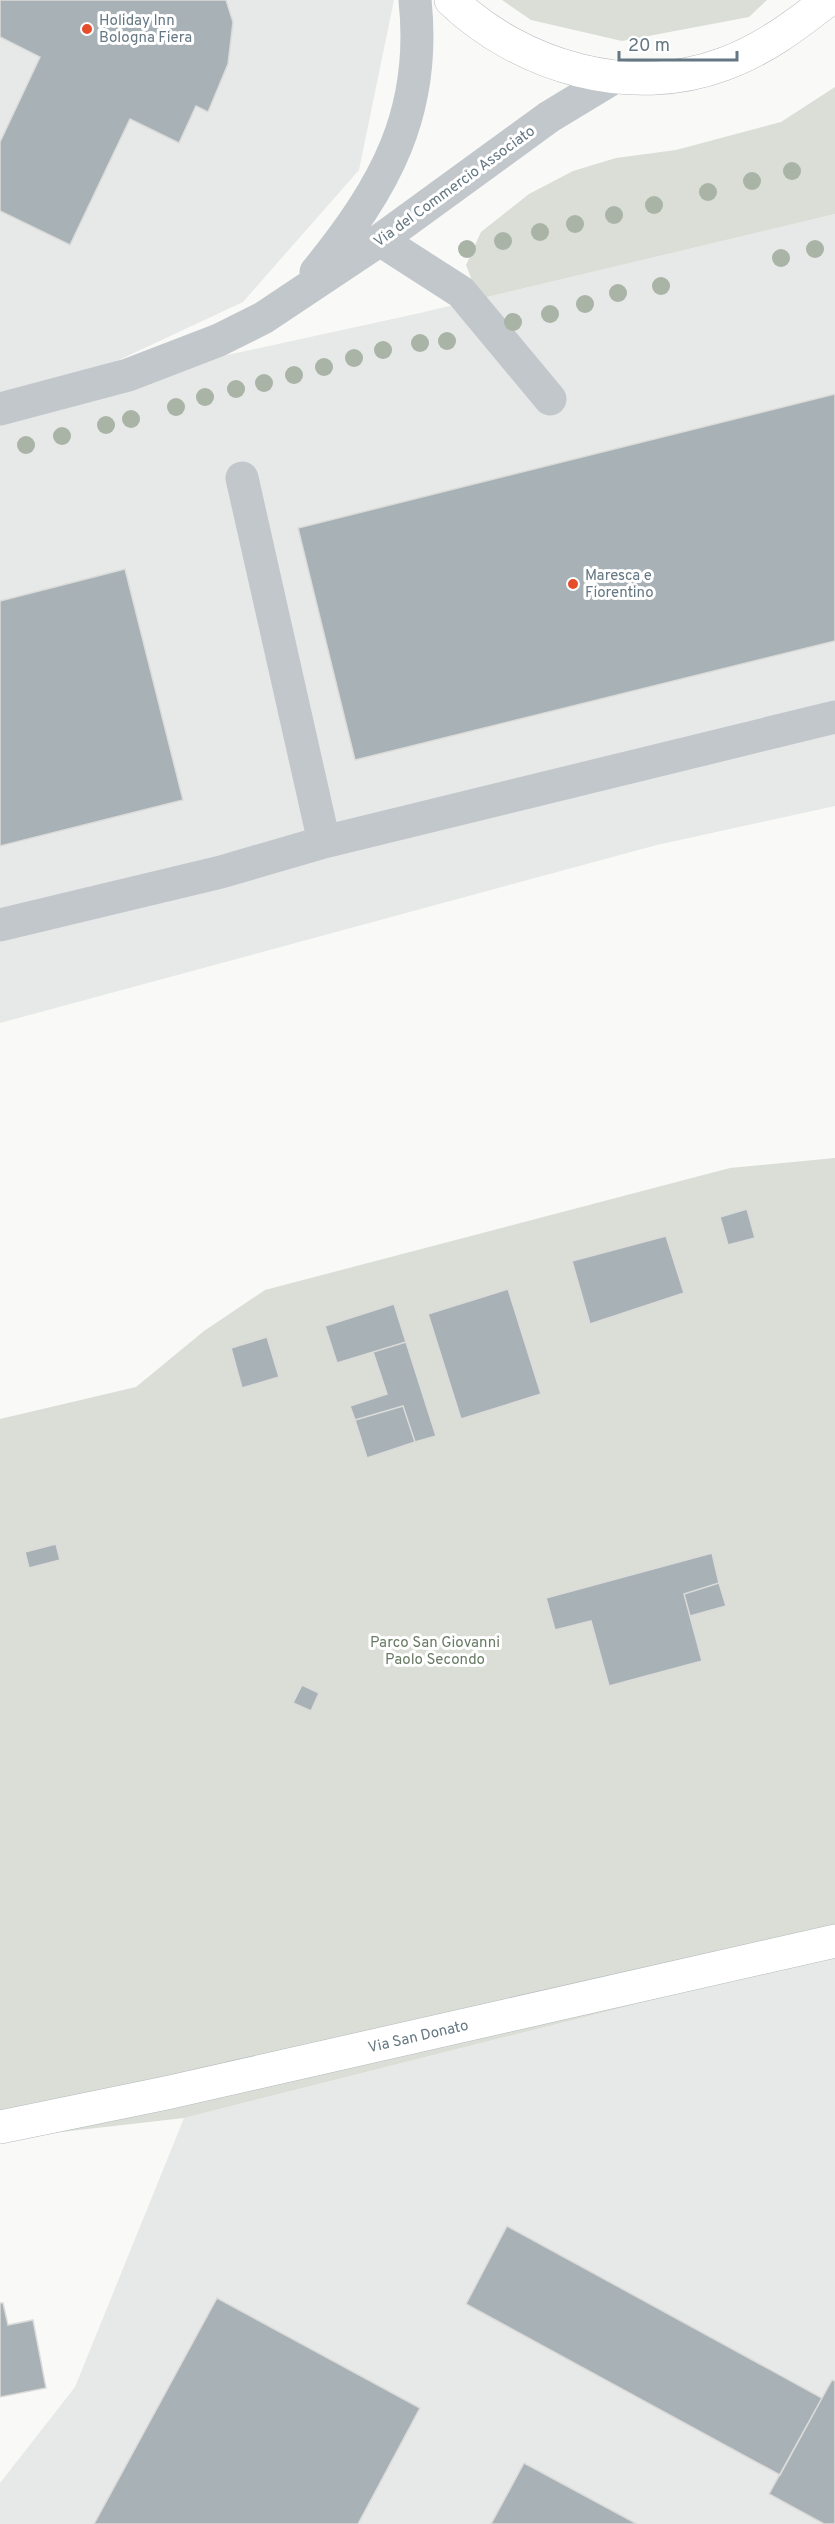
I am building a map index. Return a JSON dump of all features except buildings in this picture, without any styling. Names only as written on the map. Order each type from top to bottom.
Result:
[{"type":"main road","points":[[451,0],[472,21],[521,50],[565,68],[615,77],[657,78],[702,71],[726,64],[766,44],[828,0]]},
{"type":"main road","name":"Via San Donato","points":[[0,2127],[177,2090],[835,1941]]},
{"type":"street","name":"Via del Commercio Associato","points":[[295,299],[339,244],[373,193],[399,141],[414,92],[418,33],[415,0]]},
{"type":"street","name":"Via del Commercio Associato","points":[[0,409],[128,375],[219,340],[295,299],[549,117],[615,77]]},
{"type":"street","points":[[380,240],[461,292],[550,399]]},
{"type":"street","points":[[243,478],[324,842]]},
{"type":"street","points":[[0,926],[221,872],[324,842],[835,717]]},
{"type":"shaded area","points":[[0,0],[394,0],[359,170],[243,302],[44,395],[420,313],[835,214],[835,806],[657,845],[0,1023]]},
{"type":"shaded area","points":[[835,1954],[835,2524],[0,2524],[0,2483],[75,2387],[184,2118]]},
{"type":"green space","points":[[502,0],[767,0],[749,17],[622,41],[531,20]]},
{"type":"green space","points":[[835,87],[835,214],[479,299],[466,265],[481,232],[529,194],[573,171],[616,158],[676,150],[781,122]]},
{"type":"green space","name":"Parco San Giovanni Paolo Secondo","points":[[835,1158],[835,1954],[184,2118],[0,2139],[0,1419],[136,1387],[204,1331],[265,1290],[730,1168]]},
{"type":"place","name":"Holiday Inn Bologna Fiera","points":[[87,29]]},
{"type":"place","name":"Maresca e Fiorentino","points":[[573,584]]}]
